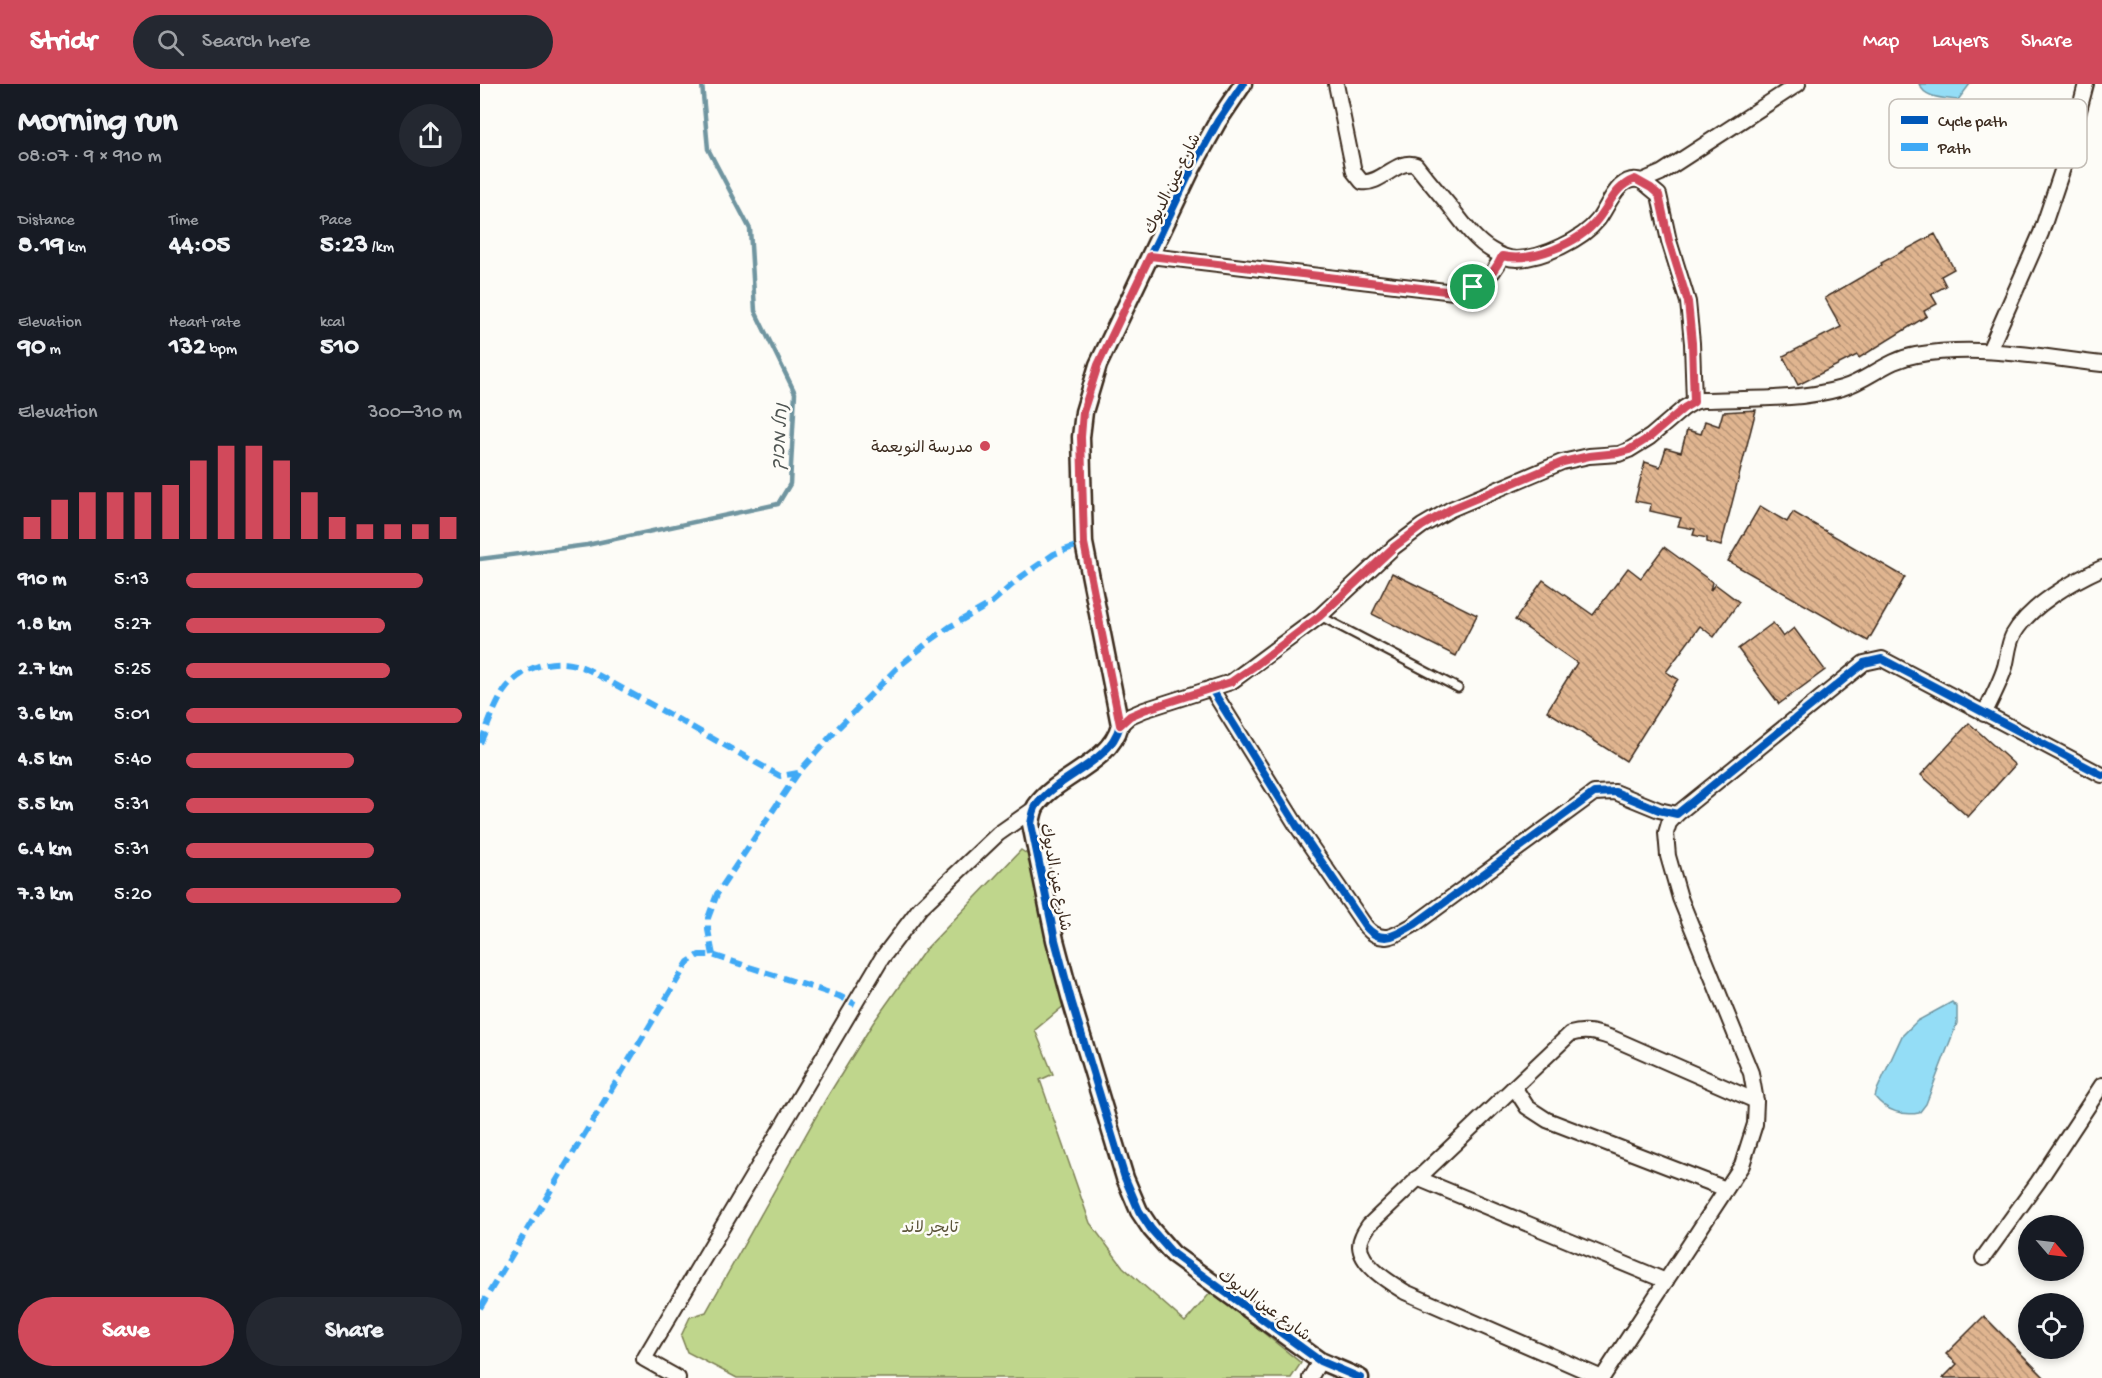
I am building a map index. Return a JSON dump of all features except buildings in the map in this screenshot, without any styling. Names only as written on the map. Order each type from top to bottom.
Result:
[{"type":"street","name":"شارع عين الديوك","points":[[1243,84],[1203,146],[1098,365],[1083,412],[1081,437],[1084,543],[1120,725],[1118,734],[1112,743],[1096,758],[1047,793],[1035,808],[1031,824],[1058,950],[1125,1178],[1139,1211],[1173,1254],[1320,1361],[1360,1378]]},
{"type":"street","points":[[1336,84],[1352,162],[1359,180],[1371,182],[1403,165],[1410,163],[1416,165],[1481,243],[1502,256],[1517,259],[1554,250],[1571,241],[1598,220],[1613,195],[1627,182],[1635,179],[1642,181],[1659,195],[1669,241],[1688,302],[1694,402]]},
{"type":"street","points":[[1642,181],[1660,173],[1798,84]]},
{"type":"street","points":[[2082,99],[2086,84]]},
{"type":"street","points":[[1989,351],[2041,233],[2063,168]]},
{"type":"street","points":[[1150,256],[1454,292],[1473,287],[1486,279],[1495,270],[1502,256]]},
{"type":"street","points":[[1120,725],[1130,716],[1144,710],[1231,682],[1320,616],[1394,547],[1422,526],[1451,509],[1563,462],[1629,450],[1650,437],[1694,402],[1775,398],[1843,388],[1863,379],[1882,366],[1915,355],[1963,349],[2102,364]]},
{"type":"street","points":[[1984,714],[1999,684],[2008,647],[2026,618],[2069,585],[2102,568]]},
{"type":"street","points":[[1756,1101],[1592,1031],[1580,1031],[1570,1035],[1369,1224],[1362,1235],[1360,1247],[1364,1258],[1387,1281],[1406,1292],[1602,1378],[1742,1165],[1755,1124],[1756,1101],[1751,1073],[1680,898],[1668,856],[1666,833],[1669,823],[1677,814],[1864,663],[1882,659],[2102,775]]},
{"type":"street","points":[[1211,688],[1334,881],[1371,933],[1381,937],[1389,938],[1415,924],[1594,793],[1615,792],[1659,810],[1677,814]]},
{"type":"street","points":[[678,1378],[644,1359],[882,958],[920,908],[998,834],[1035,808]]},
{"type":"street","points":[[1983,1258],[2038,1182],[2102,1085]]},
{"type":"street","points":[[1514,1087],[1527,1107],[1547,1119],[1726,1190]]},
{"type":"street","points":[[1417,1179],[1666,1281]]},
{"type":"street","points":[[1310,1378],[1320,1361]]},
{"type":"lane","points":[[1320,616],[1458,688]]},
{"type":"green space","name":"تايجر لاند","points":[[1021,850],[1030,856],[1066,1004],[1035,1030],[1053,1074],[1040,1080],[1090,1223],[1123,1267],[1185,1322],[1212,1291],[1301,1363],[1291,1378],[737,1378],[687,1352],[681,1336],[690,1317],[706,1312],[826,1099],[873,1023],[925,950]]},
{"type":"water","points":[[1919,84],[1970,84],[1959,99],[1941,98],[1930,95]]},
{"type":"water","points":[[1952,1002],[1957,1007],[1957,1023],[1926,1104],[1919,1113],[1913,1114],[1901,1113],[1884,1106],[1875,1097],[1902,1036],[1917,1021]]},
{"type":"waterway","name":"נחל מכוך","points":[[480,559],[587,545],[778,504],[790,484],[795,393],[755,311],[750,229],[708,149],[702,84]]},
{"type":"marked path","points":[[480,743],[500,697],[512,682],[521,674],[543,665],[566,663],[589,670],[780,776],[798,773],[896,669],[931,640],[990,604],[1021,577],[1054,554],[1084,543]]},
{"type":"marked path","points":[[713,955],[708,918],[717,894],[798,773]]},
{"type":"marked path","points":[[480,1308],[688,962],[699,955],[712,955],[839,996],[855,1004]]},
{"type":"cycle path","points":[[1243,84],[1218,121],[1192,168],[1098,365],[1084,412],[1081,437],[1084,543],[1120,725],[1106,750],[1057,786],[1036,806],[1031,824],[1055,940],[1071,1000],[1125,1178],[1139,1211],[1173,1254],[1320,1361],[1360,1378]]},
{"type":"cycle path","points":[[1211,688],[1297,826],[1366,927],[1372,933],[1384,937],[1396,934],[1415,924],[1594,793],[1615,792],[1659,810],[1677,814],[1864,663],[1882,659],[2102,775]]},
{"type":"place","name":"مدرسة النويعمة","points":[[985,446]]},
{"type":"route","points":[[1635,179],[1642,181],[1659,195],[1669,241],[1688,302],[1694,402],[1650,437],[1629,450],[1575,458],[1523,477],[1451,509],[1422,526],[1394,547],[1320,616],[1231,682],[1144,710],[1130,716],[1120,725],[1084,543],[1081,437],[1083,412],[1098,365],[1150,256],[1435,291],[1454,292],[1473,287],[1495,270],[1502,256],[1517,259],[1538,255],[1571,241],[1598,220],[1619,188],[1635,179]]}]
